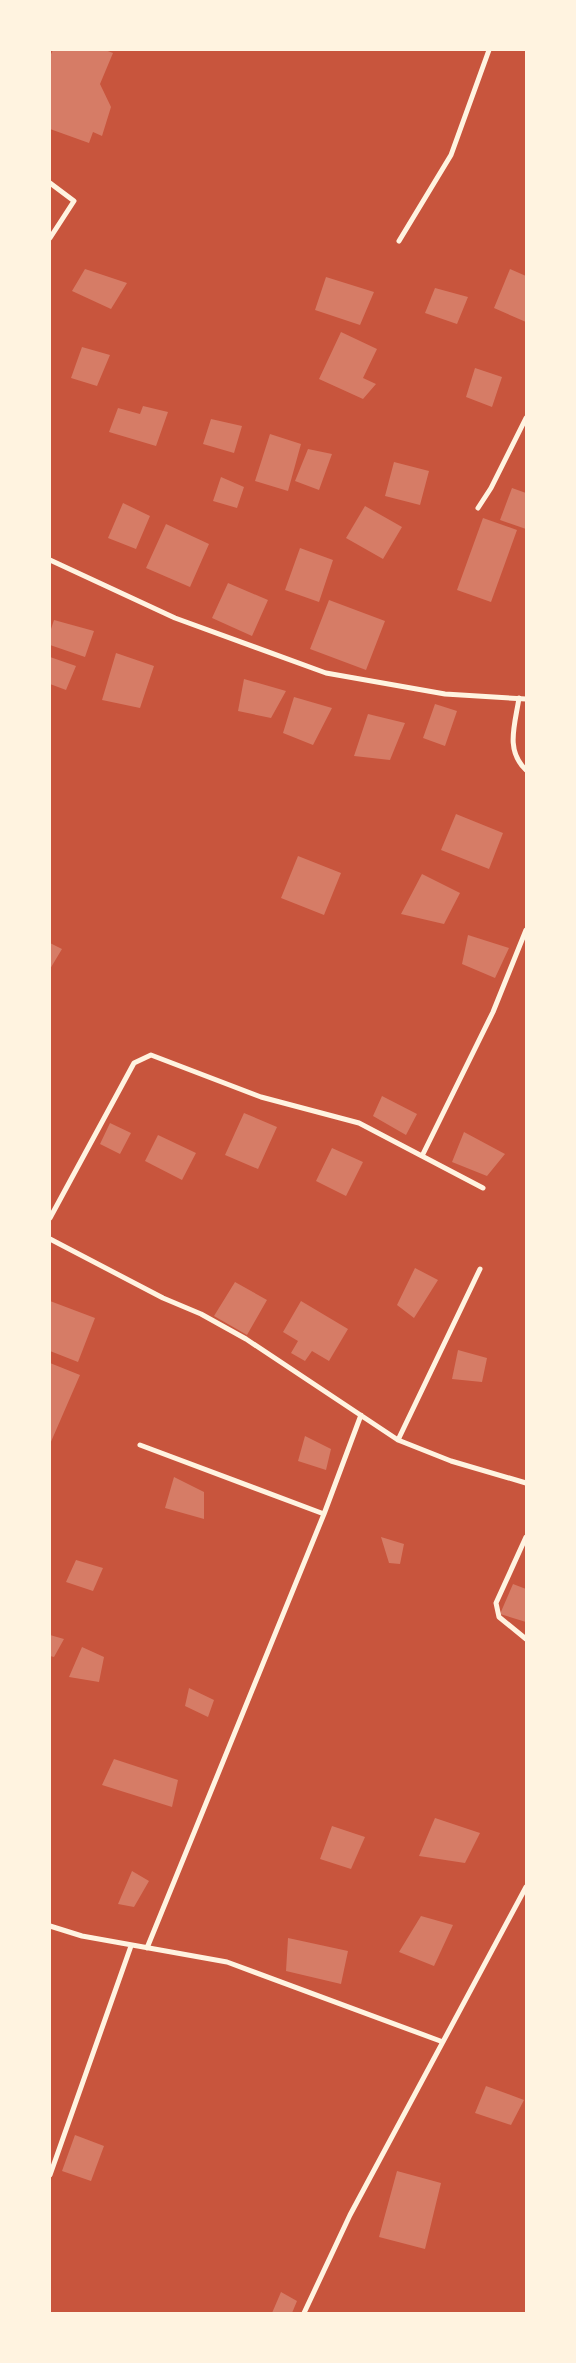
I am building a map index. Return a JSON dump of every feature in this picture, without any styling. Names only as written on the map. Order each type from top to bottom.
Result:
[{"type":"street","points":[[399,241],[451,155],[489,50]]},
{"type":"street","points":[[50,183],[74,201],[50,238]]},
{"type":"street","points":[[478,508],[491,488],[526,418]]},
{"type":"street","points":[[50,560],[175,618],[326,673],[445,694],[526,699]]},
{"type":"street","points":[[519,698],[512,749],[517,761],[526,770]]},
{"type":"street","points":[[422,1156],[493,1012],[526,930]]},
{"type":"street","points":[[50,1218],[134,1063],[150,1055],[261,1097],[359,1124],[483,1188]]},
{"type":"street","points":[[50,1239],[246,1339],[398,1440],[451,1461],[526,1483]]},
{"type":"street","points":[[398,1440],[480,1270]]},
{"type":"street","points":[[147,1948],[324,1514],[361,1415]]},
{"type":"street","points":[[140,1445],[324,1514]]},
{"type":"street","points":[[526,1537],[496,1603],[496,1608],[499,1617],[504,1623],[516,1629],[526,1639]]},
{"type":"street","points":[[304,2313],[350,2215],[526,1887]]},
{"type":"street","points":[[50,1926],[82,1936],[227,1962],[443,2042]]},
{"type":"street","points":[[50,2175],[132,1946]]},
{"type":"building","points":[[53,50],[105,50],[113,53],[100,84],[111,107],[102,136],[93,132],[89,143],[50,129],[50,56]]},
{"type":"building","points":[[85,269],[127,283],[111,309],[72,291]]},
{"type":"building","points":[[510,269],[526,276],[526,322],[494,308]]},
{"type":"building","points":[[326,277],[374,292],[360,325],[315,310]]},
{"type":"building","points":[[435,288],[468,297],[457,324],[425,313]]},
{"type":"building","points":[[341,332],[377,349],[363,378],[376,384],[363,399],[319,379]]},
{"type":"building","points":[[82,347],[110,355],[97,386],[71,378]]},
{"type":"building","points":[[475,368],[502,377],[492,407],[466,397]]},
{"type":"building","points":[[143,406],[168,412],[156,446],[109,432],[118,408],[140,414]]},
{"type":"building","points":[[211,419],[242,426],[234,453],[203,444]]},
{"type":"building","points":[[270,434],[301,444],[288,491],[255,481]]},
{"type":"building","points":[[308,449],[332,454],[319,490],[295,481]]},
{"type":"building","points":[[394,462],[429,471],[420,505],[385,496]]},
{"type":"building","points":[[221,477],[244,487],[237,508],[213,501]]},
{"type":"building","points":[[512,488],[526,493],[526,529],[500,520]]},
{"type":"building","points":[[123,503],[150,516],[136,549],[108,538]]},
{"type":"building","points":[[365,506],[402,527],[383,559],[346,538]]},
{"type":"building","points":[[483,518],[517,530],[491,602],[457,590]]},
{"type":"building","points":[[166,524],[209,544],[190,587],[146,568]]},
{"type":"building","points":[[300,548],[333,560],[319,602],[285,590]]},
{"type":"building","points":[[228,583],[268,600],[252,636],[212,618]]},
{"type":"building","points":[[329,600],[385,621],[366,670],[310,649]]},
{"type":"building","points":[[54,620],[94,631],[85,657],[50,645],[50,632]]},
{"type":"building","points":[[116,653],[154,666],[140,708],[102,700]]},
{"type":"building","points":[[50,657],[76,666],[66,690],[50,684]]},
{"type":"building","points":[[244,679],[286,691],[271,718],[238,711]]},
{"type":"building","points":[[294,697],[332,708],[313,745],[283,733]]},
{"type":"building","points":[[435,704],[457,711],[445,746],[423,738]]},
{"type":"building","points":[[368,714],[405,723],[390,760],[354,756]]},
{"type":"building","points":[[456,814],[503,833],[489,869],[441,850]]},
{"type":"building","points":[[298,856],[341,873],[324,915],[281,898]]},
{"type":"building","points":[[422,874],[460,893],[444,924],[401,914]]},
{"type":"building","points":[[468,935],[509,948],[495,978],[462,964]]},
{"type":"building","points":[[50,943],[62,949],[50,969]]},
{"type":"building","points":[[382,1096],[417,1114],[406,1135],[373,1116]]},
{"type":"building","points":[[244,1113],[277,1127],[258,1169],[225,1155]]},
{"type":"building","points":[[110,1123],[131,1133],[120,1154],[100,1144]]},
{"type":"building","points":[[464,1132],[505,1154],[487,1176],[452,1162]]},
{"type":"building","points":[[158,1135],[196,1153],[182,1180],[145,1161]]},
{"type":"building","points":[[332,1148],[363,1162],[346,1196],[316,1181]]},
{"type":"building","points":[[415,1268],[438,1280],[414,1318],[397,1305]]},
{"type":"building","points":[[235,1282],[267,1300],[247,1335],[214,1316]]},
{"type":"building","points":[[50,1301],[95,1318],[78,1362],[50,1351]]},
{"type":"building","points":[[301,1301],[348,1329],[329,1361],[312,1351],[305,1361],[291,1353],[298,1341],[283,1332]]},
{"type":"building","points":[[458,1350],[487,1358],[482,1382],[452,1379]]},
{"type":"building","points":[[50,1363],[80,1375],[50,1444]]},
{"type":"building","points":[[305,1436],[331,1449],[326,1470],[298,1461]]},
{"type":"building","points":[[174,1477],[204,1492],[204,1519],[165,1508]]},
{"type":"building","points":[[381,1537],[404,1544],[400,1564],[389,1563]]},
{"type":"building","points":[[76,1560],[103,1568],[93,1591],[66,1582]]},
{"type":"building","points":[[513,1584],[526,1589],[526,1622],[500,1614]]},
{"type":"building","points":[[50,1635],[64,1639],[54,1657],[50,1656]]},
{"type":"building","points":[[82,1647],[104,1657],[99,1682],[69,1677]]},
{"type":"building","points":[[189,1688],[214,1700],[208,1717],[185,1706]]},
{"type":"building","points":[[114,1759],[178,1780],[172,1807],[102,1785]]},
{"type":"building","points":[[435,1818],[480,1833],[465,1863],[419,1856]]},
{"type":"building","points":[[332,1826],[365,1837],[351,1869],[320,1859]]},
{"type":"building","points":[[132,1871],[149,1881],[134,1907],[118,1904]]},
{"type":"building","points":[[421,1916],[453,1925],[434,1966],[399,1952]]},
{"type":"building","points":[[288,1938],[348,1951],[341,1984],[286,1971]]},
{"type":"building","points":[[486,2086],[524,2100],[511,2125],[475,2113]]},
{"type":"building","points":[[75,2135],[104,2146],[91,2181],[62,2171]]},
{"type":"building","points":[[397,2171],[441,2183],[425,2249],[379,2237]]},
{"type":"building","points":[[281,2292],[297,2301],[292,2313],[272,2313]]}]
